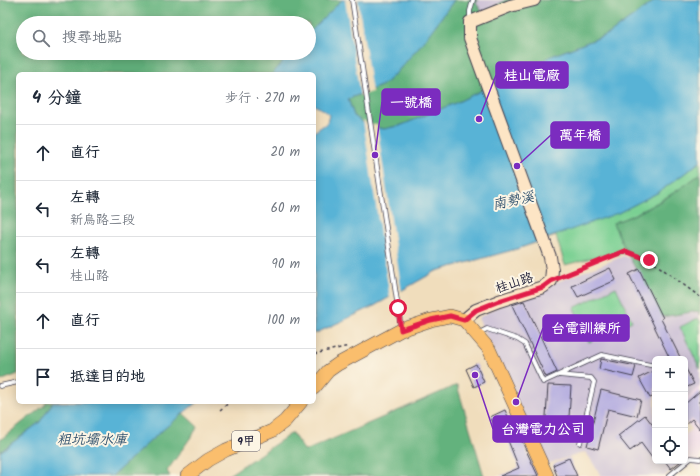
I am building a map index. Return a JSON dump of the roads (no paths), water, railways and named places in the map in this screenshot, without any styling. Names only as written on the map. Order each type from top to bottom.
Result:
[{"type":"main road","points":[[316,386],[328,371],[338,364],[401,330],[431,320],[450,316],[464,320],[489,349],[547,476]]},
{"type":"main road","name":"9甲","points":[[187,476],[208,460],[226,450],[272,430],[285,421],[299,404]]},
{"type":"street","points":[[470,22],[510,6],[534,0]]},
{"type":"street","name":"桂山路","points":[[464,320],[476,310],[543,287],[551,281],[552,270],[550,257],[471,46],[470,22]]},
{"type":"lane","points":[[352,0],[401,330]]},
{"type":"lane","points":[[470,22],[470,11],[473,0]]},
{"type":"lane","points":[[477,334],[487,329],[517,339],[525,344],[543,382],[602,354],[652,365]]},
{"type":"lane","points":[[559,375],[590,378],[594,382],[580,443]]},
{"type":"lane","points":[[0,386],[16,382]]},
{"type":"lane","points":[[669,476],[691,458],[700,459]]},
{"type":"water","name":"南勢溪","points":[[342,0],[454,0],[423,42],[396,73],[383,85],[348,99],[354,116],[368,126],[384,129],[402,125],[460,101],[554,55],[609,34],[656,0],[700,0],[700,162],[659,192],[618,213],[520,248],[436,271],[374,306],[316,333],[316,131],[327,123],[329,115],[316,106],[316,72],[274,72],[285,60],[316,60],[316,26]]},
{"type":"water","name":"粗坑壩水庫","points":[[52,404],[195,404],[159,433],[112,476],[0,476],[0,452],[40,422]]},
{"type":"place","name":"桂山電廠","points":[[479,119]]},
{"type":"place","name":"一號橋","points":[[375,155]]},
{"type":"place","name":"萬年橋","points":[[517,166]]},
{"type":"place","name":"台灣電力公司","points":[[475,375]]},
{"type":"place","name":"台電訓練所","points":[[516,402]]}]
